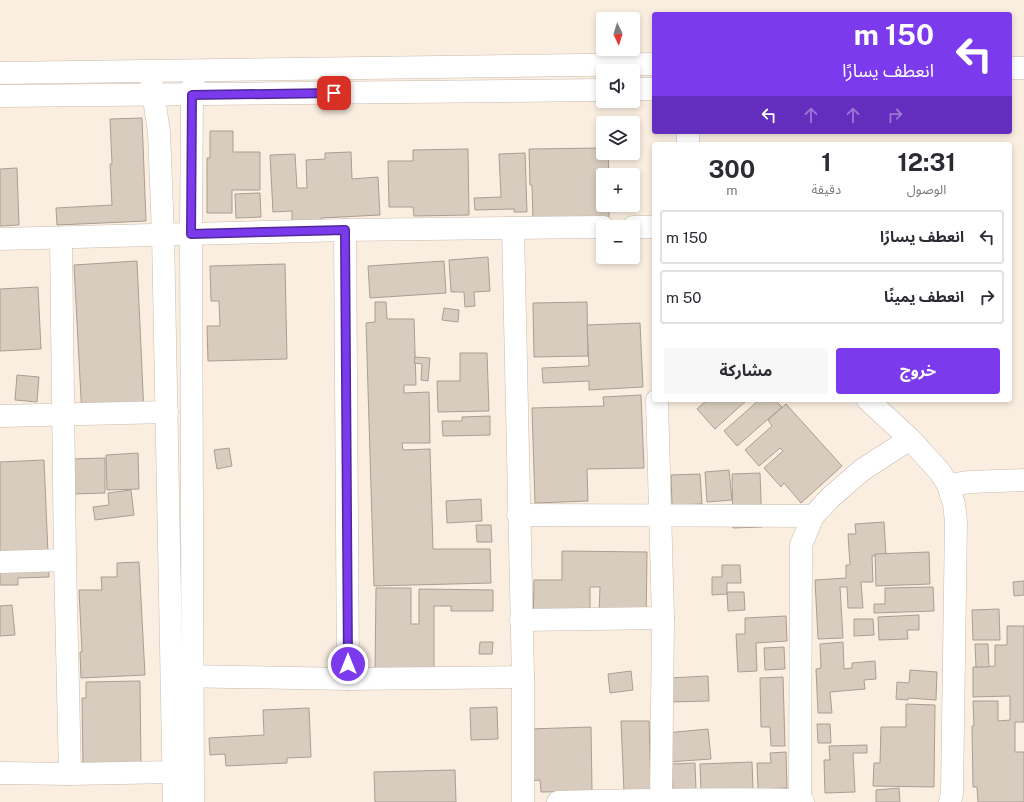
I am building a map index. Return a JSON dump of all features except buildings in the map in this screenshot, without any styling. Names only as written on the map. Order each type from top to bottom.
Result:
[{"type":"street","points":[[0,73],[652,64]]},
{"type":"street","points":[[1012,68],[1024,68]]},
{"type":"street","points":[[174,802],[173,772],[182,676],[191,234],[192,95],[195,71]]},
{"type":"street","points":[[150,72],[159,132],[167,412],[182,676],[193,802]]},
{"type":"street","points":[[640,90],[652,89]]},
{"type":"street","points":[[0,96],[596,90]]},
{"type":"street","points":[[0,239],[345,230],[596,227]]},
{"type":"street","points":[[640,227],[652,228]]},
{"type":"street","points":[[513,229],[523,802]]},
{"type":"street","points":[[345,230],[348,679]]},
{"type":"street","points":[[61,238],[65,560],[70,774]]},
{"type":"street","points":[[657,402],[663,618],[661,800]]},
{"type":"street","points":[[870,402],[910,440],[940,472],[948,485],[954,504],[956,521],[952,793],[950,802]]},
{"type":"street","points":[[0,416],[167,412]]},
{"type":"street","points":[[558,802],[661,800],[801,801],[801,545],[813,516],[830,497],[862,470],[910,440]]},
{"type":"street","points":[[948,485],[970,482],[1024,480]]},
{"type":"street","points":[[518,515],[813,516]]},
{"type":"street","points":[[0,562],[65,560]]},
{"type":"street","points":[[521,620],[663,618]]},
{"type":"street","points":[[182,676],[348,679],[522,677]]},
{"type":"street","points":[[0,773],[70,774],[173,772]]},
{"type":"route","points":[[334,93],[192,95],[191,234],[345,230],[348,664]]}]
